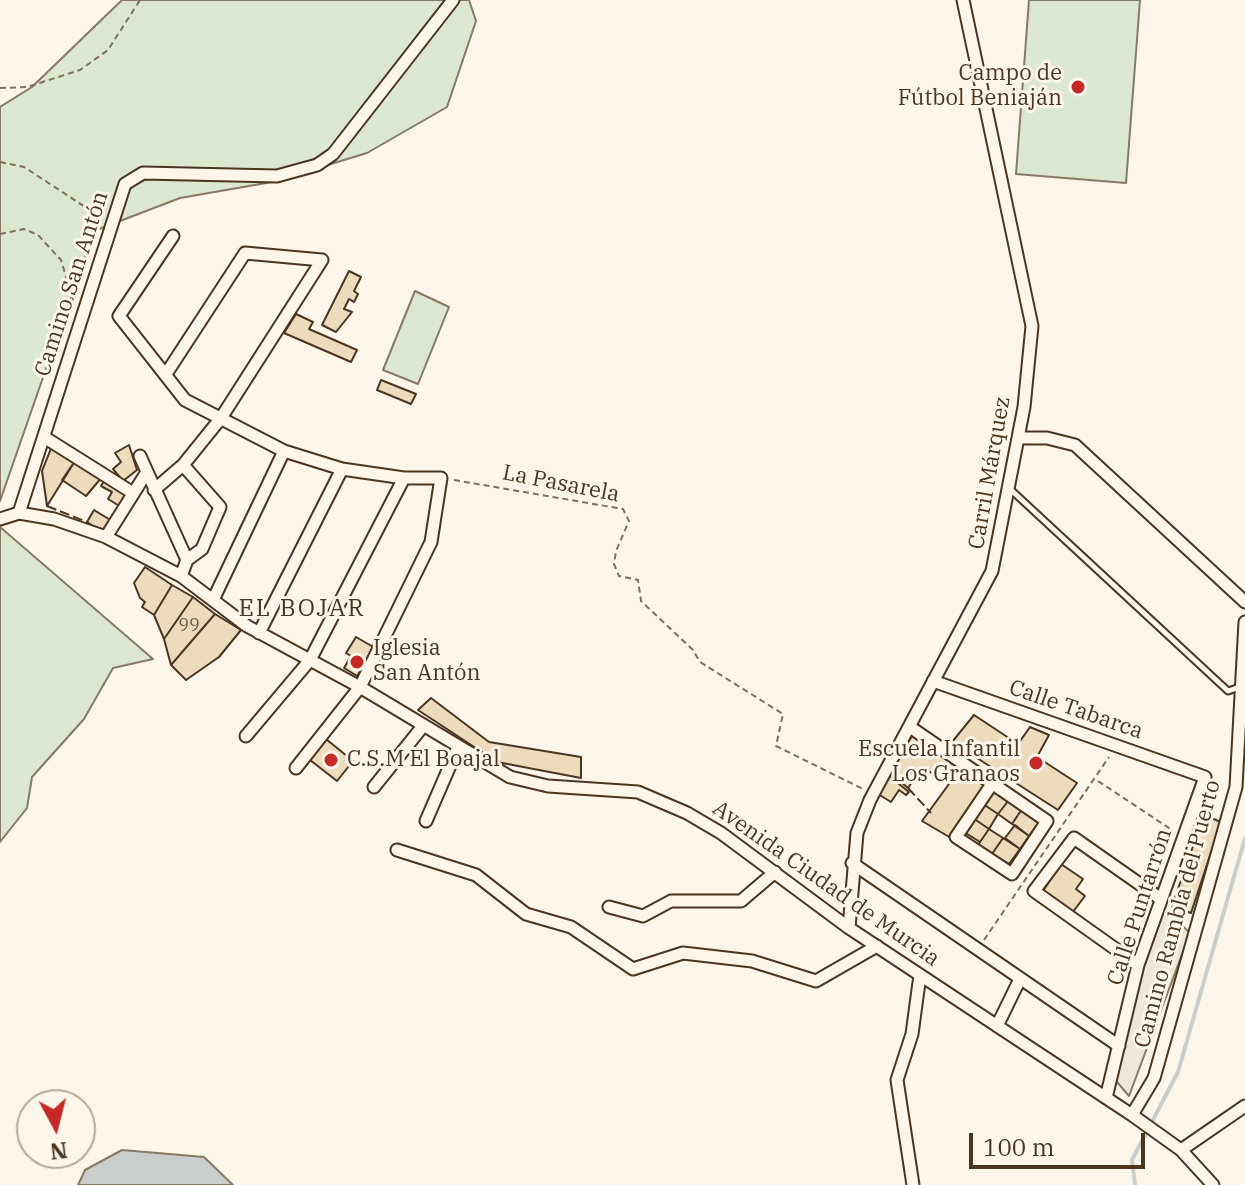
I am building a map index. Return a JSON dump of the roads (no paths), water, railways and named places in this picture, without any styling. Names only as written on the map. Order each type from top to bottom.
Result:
[{"type":"street","name":"Camino San Antón","points":[[19,513],[125,184],[143,173],[277,176],[317,165],[333,154],[453,0]]},
{"type":"street","name":"Carril Márquez","points":[[849,928],[852,863],[857,833],[874,794],[992,571],[1018,438],[1032,326],[963,0]]},
{"type":"street","points":[[173,236],[119,316],[185,400],[284,451],[342,469],[404,478],[441,478],[431,542],[360,687],[296,768]]},
{"type":"street","points":[[154,490],[183,465],[221,418],[322,260],[245,253],[166,374]]},
{"type":"street","points":[[44,437],[133,493]]},
{"type":"street","points":[[1018,438],[1047,438],[1075,445],[1245,602]]},
{"type":"street","points":[[213,600],[284,451]]},
{"type":"street","points":[[140,456],[145,475],[187,560]]},
{"type":"street","points":[[181,576],[187,560],[202,549],[220,507],[183,465]]},
{"type":"street","points":[[259,633],[342,469]]},
{"type":"street","points":[[106,537],[145,475]]},
{"type":"street","points":[[246,736],[310,660],[404,478]]},
{"type":"street","points":[[0,519],[19,513]]},
{"type":"street","name":"Avenida Ciudad de Murcia","points":[[19,513],[54,519],[106,537],[181,576],[259,633],[360,687],[458,747],[524,782],[619,788],[648,796],[706,824],[849,928],[1161,1135],[1181,1150],[1213,1185]]},
{"type":"street","name":"Camino Rambla del Puerto","points":[[1132,1115],[1154,1078],[1236,787],[1245,622]]},
{"type":"street","name":"Calle Tabarca","points":[[933,681],[1205,777]]},
{"type":"street","points":[[374,787],[423,726]]},
{"type":"street","points":[[910,727],[1047,821],[1012,874],[956,837],[992,784]]},
{"type":"street","points":[[426,821],[458,747]]},
{"type":"street","name":"Calle Puntarrón","points":[[1106,1098],[1138,965],[1205,777]]},
{"type":"street","points":[[1138,965],[1034,891],[1074,838],[1161,899]]},
{"type":"street","points":[[397,850],[476,875],[526,914],[571,927],[633,969],[683,953],[752,961],[816,981],[877,946]]},
{"type":"street","points":[[852,863],[1119,1046]]},
{"type":"street","points":[[609,907],[643,916],[671,901],[741,901],[775,872]]},
{"type":"street","points":[[913,1185],[897,1080],[912,1034],[920,975]]},
{"type":"street","points":[[997,1026],[1020,979]]},
{"type":"street","points":[[1181,1150],[1245,1106]]},
{"type":"lane","points":[[1008,488],[1228,691],[1241,687]]},
{"type":"waterway","points":[[1135,1185],[1132,1160],[1178,1072],[1245,838]]},
{"type":"place","name":"Campo de Fútbol Beniaján","points":[[1078,87]]},
{"type":"place","name":"Iglesia San Antón","points":[[357,662]]},
{"type":"place","name":"C.S.M El Boajal","points":[[331,760]]},
{"type":"place","name":"Escuela Infantil Los Granaos","points":[[1036,763]]},
{"type":"district","name":"EL BOJAR","points":[[302,609]]}]
